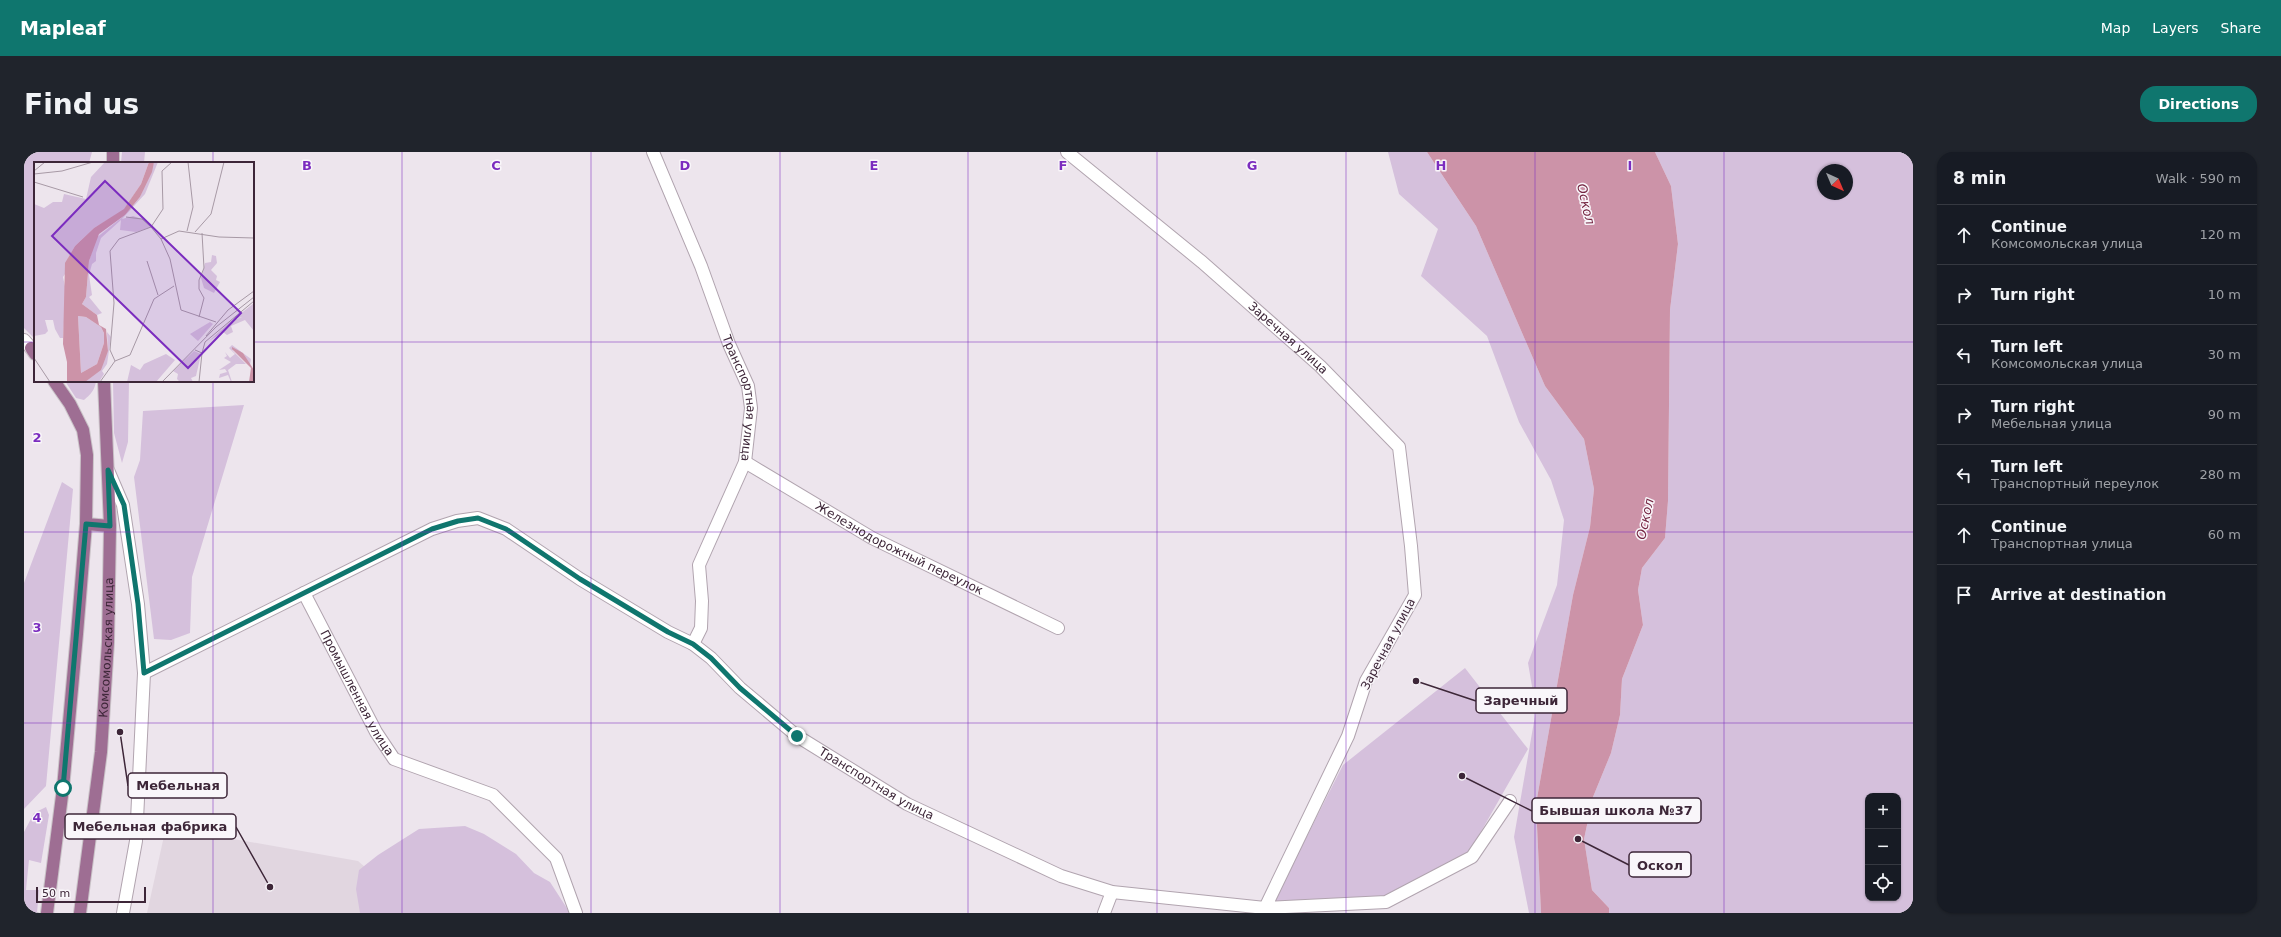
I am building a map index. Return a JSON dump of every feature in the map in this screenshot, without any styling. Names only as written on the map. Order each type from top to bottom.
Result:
[{"type":"main road","points":[[113,162],[114,152]]},
{"type":"main road","points":[[47,913],[63,780],[86,524],[87,455],[83,430],[70,404],[55,382]]},
{"type":"main road","name":"Комсомольская улица","points":[[80,913],[101,752],[108,642],[110,526],[104,382]]},
{"type":"main road","points":[[86,524],[110,526]]},
{"type":"street","name":"Транспортная улица","points":[[653,152],[701,266],[729,344],[748,386],[751,408],[745,462],[699,564],[702,601],[701,628],[693,644],[711,658],[740,688],[797,736],[907,804],[1061,876],[1112,892],[1266,910]]},
{"type":"street","name":"Заречная улица","points":[[1067,152],[1202,262],[1320,366],[1399,447],[1411,546],[1415,595],[1366,681],[1348,736],[1266,910]]},
{"type":"street","name":"Железнодорожный переулок","points":[[745,462],[872,538],[1058,628]]},
{"type":"street","points":[[108,470],[124,505],[138,604],[144,673],[136,842],[123,913]]},
{"type":"street","points":[[144,673],[432,529],[458,521],[478,518],[506,529],[587,583],[668,632],[693,644]]},
{"type":"street","name":"Промышленная улица","points":[[304,593],[376,732],[394,759],[493,795],[556,858],[576,913]]},
{"type":"street","points":[[1266,910],[1386,902],[1472,858],[1510,801]]},
{"type":"street","points":[[1104,913],[1112,892]]},
{"type":"shaded area","points":[[24,152],[92,152],[89,162],[34,162],[34,338],[24,328]]},
{"type":"shaded area","points":[[122,152],[145,152],[144,162],[121,162]]},
{"type":"shaded area","points":[[1388,152],[1427,152],[1476,226],[1545,386],[1584,439],[1594,489],[1590,527],[1573,595],[1536,804],[1541,913],[1529,913],[1514,837],[1536,710],[1528,663],[1557,585],[1564,520],[1551,480],[1519,422],[1487,336],[1421,276],[1438,229],[1399,194]]},
{"type":"shaded area","points":[[1655,152],[1913,152],[1913,913],[1609,913],[1609,908],[1592,890],[1584,839],[1593,797],[1611,753],[1620,715],[1622,679],[1643,625],[1638,590],[1642,568],[1665,538],[1668,501],[1670,310],[1678,244],[1671,186]]},
{"type":"shaded area","points":[[66,382],[96,382],[92,392],[84,400],[76,398]]},
{"type":"shaded area","points":[[113,382],[129,382],[128,442],[122,463],[114,433]]},
{"type":"shaded area","points":[[244,405],[192,577],[190,633],[171,640],[154,639],[134,477],[140,460],[143,411]]},
{"type":"shaded area","points":[[62,482],[73,489],[46,786],[24,809],[24,583]]},
{"type":"shaded area","points":[[1465,668],[1528,749],[1466,858],[1384,900],[1273,903],[1343,765]]},
{"type":"shaded area","points":[[46,807],[49,815],[41,863],[29,860],[26,890],[39,890],[37,913],[24,913],[24,832],[34,813]]},
{"type":"shaded area","points":[[465,826],[484,834],[516,854],[534,873],[550,882],[570,913],[360,913],[356,889],[359,870],[378,855],[419,829]]},
{"type":"shaded area","points":[[166,827],[358,861],[418,913],[147,913]]},
{"type":"water","points":[[1427,152],[1655,152],[1671,186],[1678,244],[1670,310],[1668,501],[1665,538],[1642,568],[1638,590],[1643,625],[1622,679],[1620,715],[1611,753],[1593,797],[1584,839],[1592,890],[1609,908],[1609,913],[1541,913],[1536,804],[1573,595],[1590,527],[1594,489],[1584,439],[1545,386],[1476,226]]},
{"type":"place","name":"Заречный","points":[[1416,681]]},
{"type":"place","name":"Мебельная","points":[[120,732]]},
{"type":"place","name":"Бывшая школа №37","points":[[1462,776]]},
{"type":"place","name":"Оскол","points":[[1578,839]]},
{"type":"place","name":"Мебельная фабрика","points":[[270,887]]},
{"type":"route","points":[[63,788],[86,524],[110,526],[108,470],[124,505],[138,604],[144,673],[432,529],[458,521],[478,518],[506,529],[580,579],[668,632],[693,644],[711,658],[740,688],[797,736]]}]
